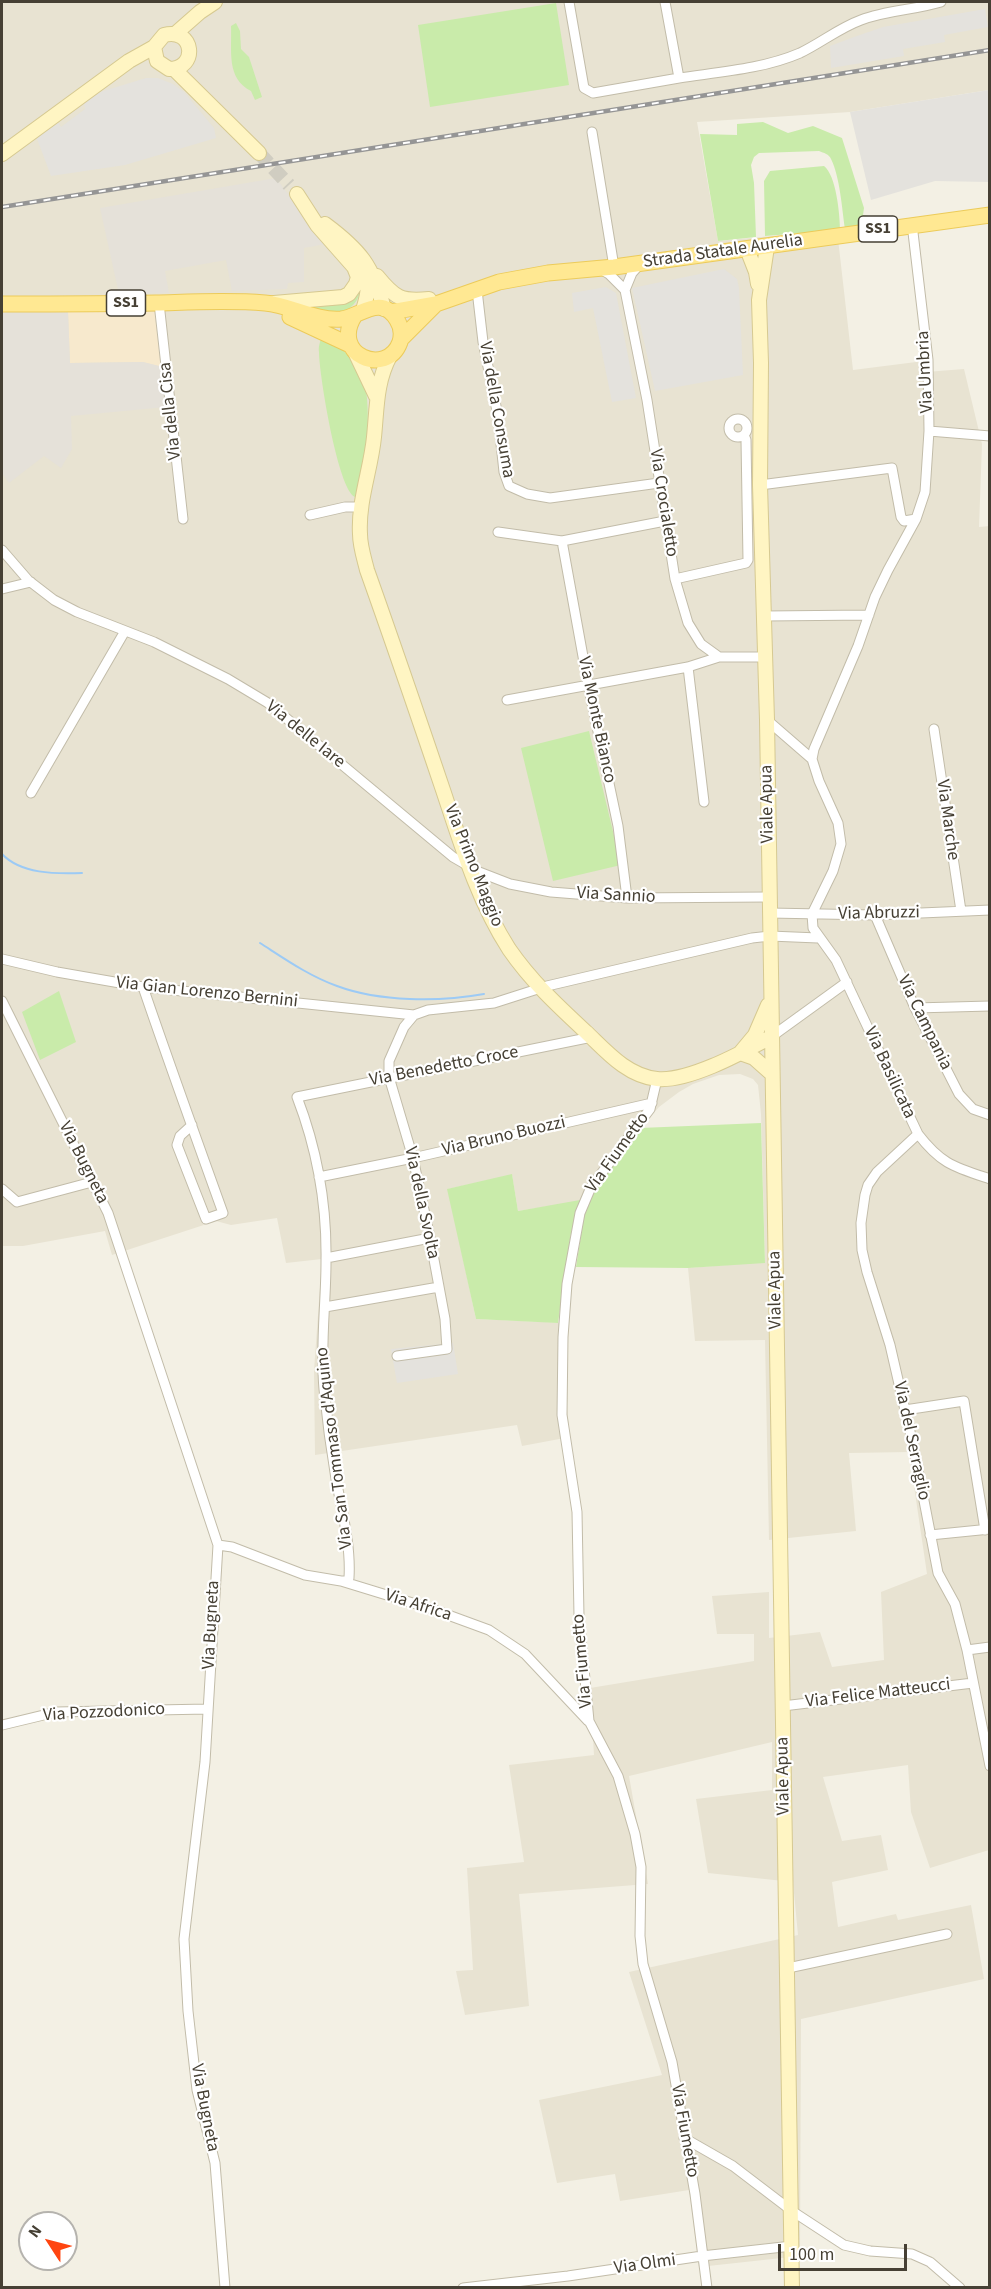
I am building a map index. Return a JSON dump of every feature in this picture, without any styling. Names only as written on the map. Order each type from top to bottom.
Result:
[{"type":"main road","name":"Strada Statale Aurelia","points":[[387,311],[436,304],[499,282],[548,273],[767,247],[912,224],[990,215]]},
{"type":"main road","points":[[251,302],[272,303],[340,319],[359,312],[374,307],[387,311],[397,320],[401,329],[401,339],[390,356],[378,360],[365,359],[352,348],[348,334],[350,324],[359,312]]},
{"type":"main road","name":"SS1","points":[[2,304],[251,302],[306,323],[352,348]]},
{"type":"main road","name":"Strada Statale Aurelia","points":[[401,339],[436,304]]},
{"type":"street","points":[[174,34],[215,2]]},
{"type":"street","points":[[568,2],[584,88],[593,93],[745,69],[798,54],[862,20],[879,14],[922,8],[941,2]]},
{"type":"street","points":[[665,2],[679,78]]},
{"type":"street","points":[[187,42],[200,12]]},
{"type":"street","points":[[2,154],[129,61],[155,54],[164,35],[182,36],[187,42],[190,72],[208,100]]},
{"type":"street","points":[[155,54],[164,68],[174,69],[188,59]]},
{"type":"street","points":[[174,69],[208,100],[259,153]]},
{"type":"street","points":[[592,132],[609,274],[625,290],[641,263]]},
{"type":"street","points":[[272,303],[343,297],[353,289],[358,278],[354,267],[318,225],[293,189],[366,272],[369,292],[359,312]]},
{"type":"street","points":[[325,224],[343,237],[368,264],[387,311]]},
{"type":"street","name":"Via Umbria","points":[[812,759],[819,734],[888,570],[916,519],[925,492],[929,431],[928,360],[912,224]]},
{"type":"street","name":"Viale Apua","points":[[759,292],[767,247]]},
{"type":"street","name":"Viale Apua","points":[[747,249],[756,272],[759,292],[760,485],[767,720],[792,2288]]},
{"type":"street","name":"Strada Statale Aurelia","points":[[368,264],[397,298],[411,301],[458,297]]},
{"type":"street","name":"Via della Consuma","points":[[477,290],[483,342],[498,416],[504,471],[509,486],[526,494],[550,498],[659,483]]},
{"type":"street","name":"Via Crocialetto","points":[[625,290],[647,400],[675,579],[688,623],[701,644],[719,657]]},
{"type":"street","name":"Via della Cisa","points":[[159,303],[183,519]]},
{"type":"street","name":"Via Primo Maggio","points":[[352,348],[376,396]]},
{"type":"street","name":"Via Primo Maggio","points":[[390,356],[383,369],[376,396],[374,438],[362,507],[360,536],[367,570],[468,864],[494,923],[509,948],[541,989],[626,1068],[657,1079],[681,1077],[740,1053],[771,1037]]},
{"type":"street","points":[[929,431],[990,436]]},
{"type":"street","points":[[675,579],[746,563],[748,560],[746,440],[744,435]]},
{"type":"street","points":[[760,485],[892,468],[901,517],[904,521],[916,519]]},
{"type":"street","points":[[310,515],[345,507],[362,507]]},
{"type":"street","points":[[498,532],[562,541],[665,520]]},
{"type":"street","name":"Via Monte Bianco","points":[[562,541],[588,684],[618,826],[627,898]]},
{"type":"street","name":"Via delle Iare","points":[[2,550],[31,582],[54,600],[77,612],[154,642],[218,674],[268,703],[453,857],[468,864]]},
{"type":"street","points":[[2,589],[31,582]]},
{"type":"street","points":[[765,616],[869,615]]},
{"type":"street","points":[[32,793],[125,631]]},
{"type":"street","points":[[507,700],[688,667],[719,657],[765,657]]},
{"type":"street","points":[[688,667],[704,802]]},
{"type":"street","points":[[767,720],[812,759],[838,823],[841,844],[833,871],[812,914]]},
{"type":"street","name":"Via Marche","points":[[934,729],[961,911]]},
{"type":"street","name":"Via Sannio","points":[[468,864],[484,874],[526,888],[627,898],[769,897]]},
{"type":"street","name":"Via Abruzzi","points":[[769,913],[875,915],[990,910]]},
{"type":"street","name":"Via Basilicata","points":[[812,914],[813,928],[836,960],[918,1134],[934,1154],[944,1161],[990,1179]]},
{"type":"street","name":"Via Campania","points":[[875,915],[915,1008],[958,1094],[973,1109],[990,1115]]},
{"type":"street","points":[[770,936],[818,938]]},
{"type":"street","name":"Via Gian Lorenzo Bernini","points":[[2,959],[66,974],[143,987],[414,1015],[428,1010],[494,1003],[541,989],[740,940],[770,936]]},
{"type":"street","points":[[771,1037],[847,982]]},
{"type":"street","points":[[143,987],[192,1125],[223,1213],[206,1219],[177,1145],[180,1136],[192,1125]]},
{"type":"street","points":[[771,997],[755,1035],[740,1053],[754,1058],[772,1074]]},
{"type":"street","name":"Via Bugneta","points":[[2,1001],[108,1213],[218,1545],[205,1762],[184,1939],[188,2011],[197,2090],[214,2163],[225,2288]]},
{"type":"street","points":[[915,1008],[990,1006]]},
{"type":"street","name":"Via della Svolta","points":[[397,1356],[447,1349],[445,1319],[413,1158],[389,1077],[389,1062],[396,1041],[414,1015]]},
{"type":"street","name":"Via Benedetto Croce","points":[[297,1097],[592,1037]]},
{"type":"street","name":"Via Fiumetto","points":[[657,1079],[652,1103],[586,1196],[580,1213],[567,1284],[563,1337],[562,1415],[577,1512],[579,1616],[588,1721],[618,1776],[635,1834],[641,1867],[640,1936],[644,1964],[672,2062],[695,2194],[707,2288]]},
{"type":"street","name":"Via San Tommaso d'Aquino","points":[[297,1097],[320,1177],[324,1200],[325,1307],[321,1345],[331,1447],[345,1522],[349,1573],[347,1581],[341,1581]]},
{"type":"street","name":"Via Bruno Buozzi","points":[[320,1177],[652,1103]]},
{"type":"street","name":"Via del Serraglio","points":[[918,1134],[872,1179],[865,1195],[861,1238],[867,1272],[890,1345],[905,1410],[938,1573],[955,1604],[968,1650],[989,1761]]},
{"type":"street","points":[[2,1189],[17,1202],[92,1182]]},
{"type":"street","points":[[326,1258],[430,1238]]},
{"type":"street","points":[[325,1307],[439,1287]]},
{"type":"street","points":[[905,1410],[964,1401],[987,1529],[930,1535]]},
{"type":"street","name":"Via Africa","points":[[218,1545],[232,1547],[305,1575],[341,1581],[429,1608],[502,1637],[525,1654],[588,1721]]},
{"type":"street","points":[[968,1650],[990,1647]]},
{"type":"street","name":"Via Felice Matteucci","points":[[783,1706],[973,1683]]},
{"type":"street","name":"Via Pozzodonico","points":[[2,1725],[56,1712],[207,1709]]},
{"type":"street","points":[[788,1968],[947,1934]]},
{"type":"street","points":[[684,2138],[733,2166],[792,2211],[844,2245],[870,2251],[912,2254],[930,2262],[960,2288]]},
{"type":"street","name":"Via Olmi","points":[[463,2288],[792,2246]]},
{"type":"shaded area","points":[[2,2],[989,2],[989,90],[850,112],[697,122],[718,241],[837,230],[853,370],[924,361],[926,372],[964,369],[982,444],[979,527],[990,526],[989,1850],[930,1868],[911,1812],[908,1765],[823,1777],[842,1841],[881,1835],[888,1870],[832,1882],[838,1927],[896,1914],[898,1920],[971,1905],[984,1979],[801,2019],[800,2256],[699,2267],[689,2190],[620,2201],[615,2174],[557,2183],[539,2100],[662,2075],[629,1972],[798,1935],[793,1882],[708,1873],[696,1799],[772,1790],[772,1742],[629,1776],[648,1884],[519,1894],[529,2006],[465,2015],[456,1971],[473,1970],[467,1868],[524,1862],[509,1765],[594,1755],[590,1688],[754,1661],[754,1634],[717,1634],[712,1596],[769,1592],[769,1638],[820,1632],[832,1667],[884,1660],[881,1592],[927,1574],[909,1452],[849,1453],[856,1531],[769,1540],[765,1340],[695,1341],[688,1268],[765,1262],[761,1114],[758,1085],[753,1079],[740,1074],[719,1075],[693,1084],[679,1092],[659,1107],[640,1128],[589,1200],[518,1211],[512,1175],[448,1189],[476,1319],[568,1323],[567,1408],[570,1437],[522,1446],[517,1425],[315,1455],[314,1371],[322,1259],[286,1263],[277,1218],[231,1225],[216,1221],[112,1255],[105,1231],[23,1246],[2,1246]]},
{"type":"shaded area","points":[[985,9],[988,27],[944,35],[945,42],[903,49],[904,56],[831,68],[830,46],[883,27]]},
{"type":"shaded area","points":[[146,78],[158,78],[173,84],[184,92],[214,128],[216,138],[125,165],[51,176],[36,136],[57,121],[61,127],[85,109],[84,101],[97,93]]},
{"type":"shaded area","points":[[989,90],[989,182],[935,181],[871,200],[850,112]]},
{"type":"shaded area","points":[[276,178],[326,244],[304,248],[304,282],[288,283],[287,289],[232,291],[226,260],[165,271],[169,293],[119,294],[100,208]]},
{"type":"shaded area","points":[[724,269],[737,279],[739,288],[743,375],[655,391],[632,288]]},
{"type":"shaded area","points":[[606,287],[616,293],[636,398],[612,402],[593,308],[574,312],[572,293]]},
{"type":"shaded area","points":[[2,310],[68,312],[70,363],[143,362],[163,367],[166,407],[71,416],[72,449],[61,468],[44,456],[9,483],[2,473]]},
{"type":"shaded area","points":[[68,312],[157,312],[163,367],[143,362],[70,363]]},
{"type":"shaded area","points":[[453,1343],[458,1374],[397,1383],[391,1349]]},
{"type":"green space","points":[[556,3],[569,85],[430,107],[418,25]]},
{"type":"green space","points":[[236,23],[240,31],[241,49],[249,57],[262,97],[255,100],[251,91],[243,86],[234,72],[231,55],[231,26]]},
{"type":"green space","points":[[763,122],[788,133],[813,126],[842,138],[864,208],[863,215],[868,216],[871,226],[845,229],[837,175],[828,155],[819,151],[759,153],[754,157],[751,165],[756,237],[718,241],[700,134],[737,135],[737,124]]},
{"type":"green space","points":[[824,166],[834,186],[840,230],[765,236],[764,181],[770,171]]},
{"type":"green space","points":[[362,285],[355,303],[343,312],[327,312],[309,306]]},
{"type":"green space","points":[[322,334],[356,364],[366,388],[368,420],[366,456],[355,497],[342,474],[326,406],[319,348]]},
{"type":"green space","points":[[589,731],[621,865],[553,881],[521,748]]},
{"type":"green space","points":[[59,991],[76,1042],[40,1060],[22,1012]]},
{"type":"green space","points":[[761,1123],[765,1263],[688,1268],[576,1267],[585,1209],[599,1181],[640,1128]]},
{"type":"green space","points":[[512,1174],[518,1211],[580,1200],[571,1233],[558,1323],[476,1319],[447,1189]]},
{"type":"waterway","points":[[2,854],[10,861],[29,869],[50,873],[82,873]]},
{"type":"waterway","points":[[260,943],[297,967],[337,986],[354,991],[410,999],[467,997],[484,994]]},
{"type":"tunnel","points":[[259,153],[289,185]]},
{"type":"railway","points":[[2,207],[990,50]]}]
